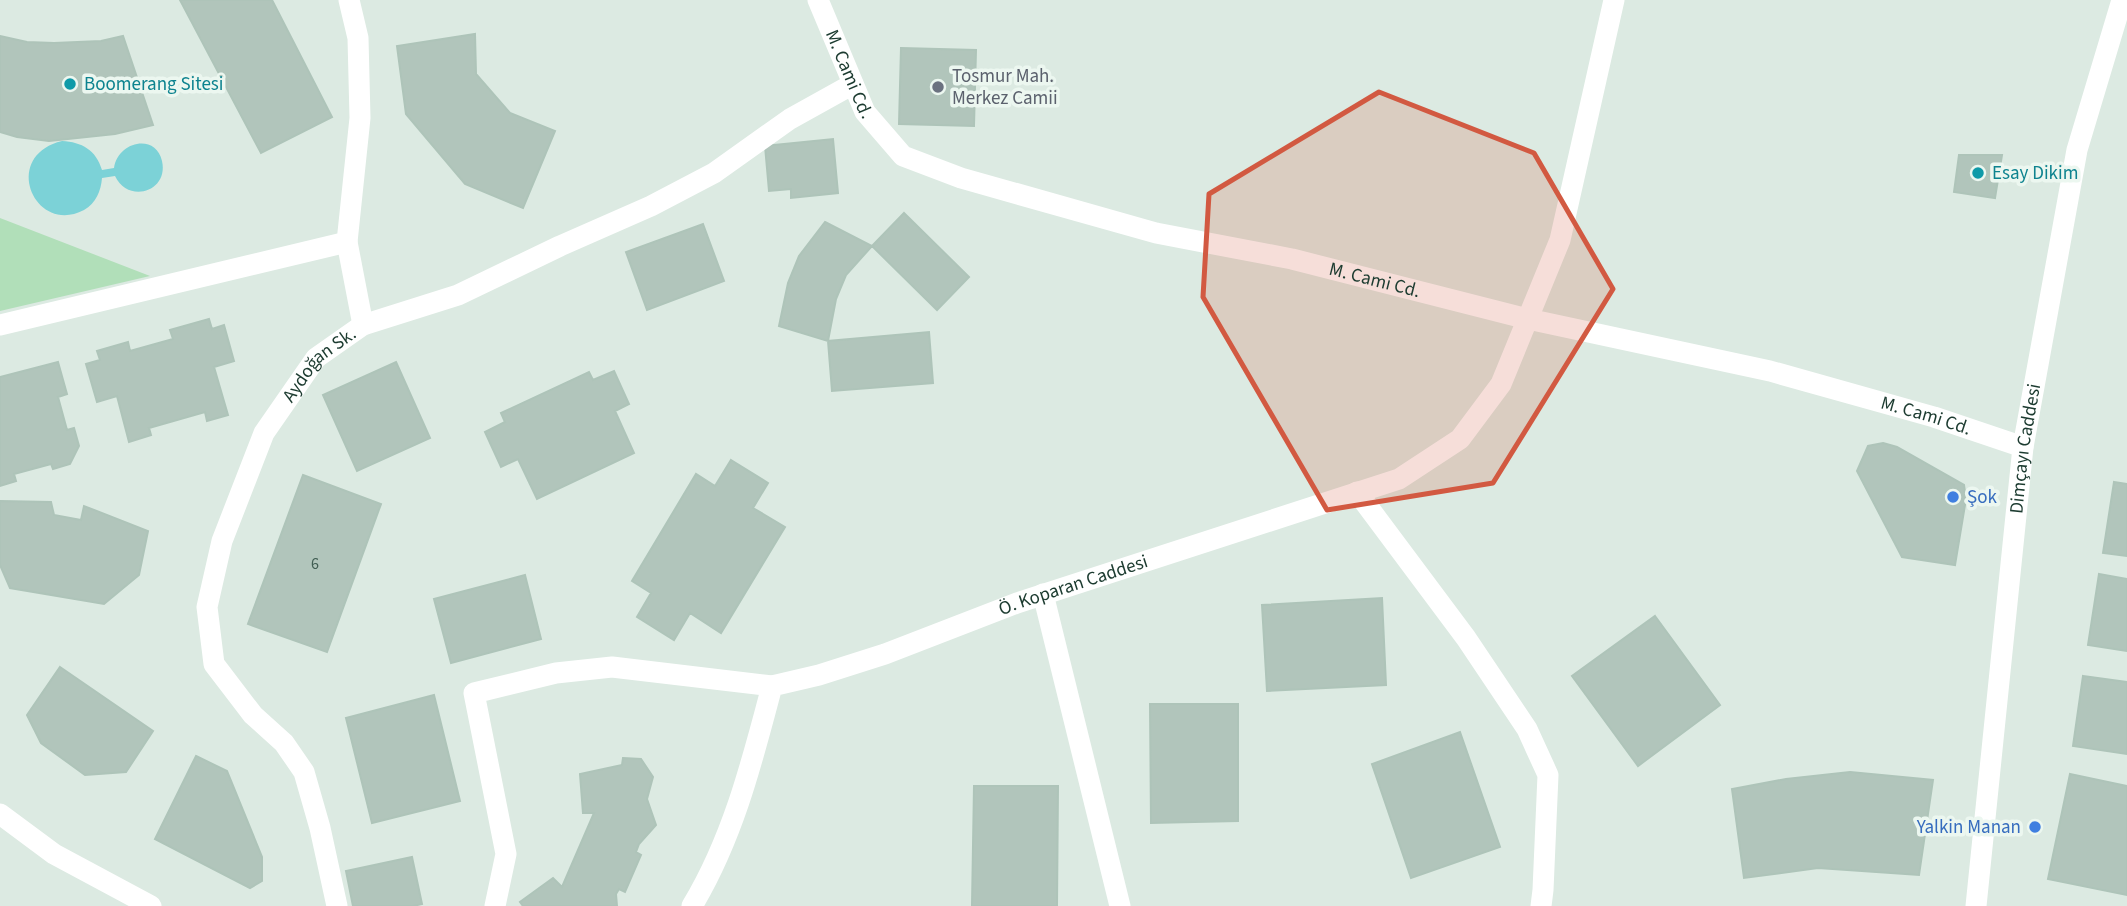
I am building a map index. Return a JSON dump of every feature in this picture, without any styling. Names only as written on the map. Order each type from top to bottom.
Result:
[{"type":"street","points":[[349,0],[358,38],[360,118],[347,242],[363,325]]},
{"type":"street","name":"M. Cami Cd.","points":[[818,0],[865,112],[903,156],[961,178],[1156,233],[1292,259],[1528,319],[1770,371],[1934,417],[2023,447]]},
{"type":"street","name":"Ö. Koparan Caddesi","points":[[495,906],[506,854],[474,693],[556,673],[612,667],[772,686],[819,675],[885,654],[1043,594],[1399,479],[1460,439],[1501,384],[1560,240],[1614,0]]},
{"type":"street","name":"Dimçayı Caddesi","points":[[1976,906],[2023,447],[2077,150],[2122,0]]},
{"type":"street","name":"Aydoğan Sk.","points":[[337,906],[320,828],[304,772],[284,743],[253,715],[214,664],[207,607],[222,541],[264,433],[316,358],[363,325],[458,295],[651,206],[714,173],[790,119],[853,84]]},
{"type":"street","points":[[0,325],[347,242]]},
{"type":"street","points":[[1357,492],[1466,638],[1527,729],[1548,775],[1541,906]]},
{"type":"street","points":[[1043,594],[1120,906]]},
{"type":"street","points":[[692,906],[710,876],[746,784],[772,686]]},
{"type":"street","points":[[0,814],[54,854],[151,906]]},
{"type":"highlighted area","points":[[1379,92],[1534,153],[1613,289],[1493,483],[1327,510],[1203,297],[1209,194]]},
{"type":"green space","points":[[0,218],[150,276],[0,311]]},
{"type":"water","points":[[62,141],[87,148],[96,157],[102,170],[114,168],[122,152],[129,147],[137,144],[153,146],[162,161],[163,172],[154,187],[137,192],[121,185],[115,176],[102,178],[97,196],[84,210],[66,215],[51,212],[39,204],[31,191],[29,176],[32,162],[43,149]]},
{"type":"building","points":[[180,0],[272,0],[332,117],[261,153]]},
{"type":"building","points":[[475,34],[476,74],[510,113],[555,131],[523,208],[465,184],[406,114],[397,46]]},
{"type":"building","name":"Boomerang Sitesi","points":[[0,36],[27,42],[54,43],[101,41],[123,36],[153,125],[115,134],[49,141],[0,132]]},
{"type":"building","name":"Tosmur Mah. Merkez Camii","points":[[901,48],[976,50],[974,126],[899,124]]},
{"type":"building","points":[[833,139],[838,193],[791,198],[791,189],[769,191],[765,146]]},
{"type":"building","name":"Esay Dikim","points":[[1959,155],[2002,155],[1995,198],[1954,192]]},
{"type":"building","points":[[904,213],[969,277],[937,310],[872,246]]},
{"type":"building","points":[[825,222],[872,246],[846,275],[836,299],[828,341],[779,326],[788,283],[799,256]]},
{"type":"building","points":[[703,224],[724,281],[647,310],[626,252]]},
{"type":"building","points":[[209,319],[212,329],[224,325],[234,361],[214,367],[228,415],[207,421],[205,412],[149,428],[151,435],[129,442],[117,396],[97,402],[86,364],[100,360],[97,351],[128,342],[130,351],[173,339],[170,330]]},
{"type":"building","points":[[929,332],[933,383],[832,391],[828,341]]},
{"type":"building","points":[[58,362],[67,394],[58,397],[67,430],[74,428],[79,446],[70,464],[53,469],[51,464],[14,474],[16,481],[0,486],[0,377]]},
{"type":"building","points":[[396,362],[430,438],[357,471],[323,395]]},
{"type":"building","points":[[614,371],[629,404],[615,411],[634,453],[537,499],[518,459],[501,467],[485,432],[505,422],[501,413],[589,372],[593,380]]},
{"type":"building","points":[[1883,443],[1897,447],[1964,485],[1966,499],[1955,565],[1902,557],[1857,471],[1868,446]]},
{"type":"building","points":[[731,460],[768,483],[753,508],[785,527],[721,633],[690,613],[674,640],[637,617],[651,593],[632,581],[696,474],[715,486]]},
{"type":"building","points":[[303,475],[381,504],[327,652],[248,624]]},
{"type":"building","points":[[2114,482],[2127,484],[2127,556],[2103,553]]},
{"type":"building","points":[[0,501],[51,502],[54,515],[81,520],[84,506],[148,531],[139,575],[104,604],[10,588],[0,565]]},
{"type":"building","points":[[2099,574],[2127,579],[2127,651],[2088,645]]},
{"type":"building","points":[[525,575],[541,639],[451,663],[434,599]]},
{"type":"building","points":[[1382,598],[1386,685],[1267,691],[1262,605]]},
{"type":"building","points":[[1655,616],[1720,705],[1638,766],[1572,676]]},
{"type":"building","points":[[60,667],[153,731],[126,772],[85,775],[41,743],[27,715]]},
{"type":"building","points":[[2083,676],[2127,682],[2127,754],[2073,746]]},
{"type":"building","points":[[434,695],[460,801],[372,823],[346,718]]},
{"type":"building","points":[[1150,704],[1238,704],[1238,821],[1151,823]]},
{"type":"building","points":[[1460,732],[1500,847],[1411,878],[1372,764]]},
{"type":"building","points":[[196,756],[227,771],[262,857],[262,881],[250,888],[155,839]]},
{"type":"building","points":[[623,758],[641,759],[653,777],[647,799],[656,825],[639,844],[636,852],[641,855],[625,892],[619,889],[616,894],[617,906],[523,906],[520,902],[553,878],[562,887],[594,813],[583,813],[580,774],[622,765]]},
{"type":"building","points":[[1850,772],[1933,780],[1919,875],[1818,868],[1744,878],[1732,789],[1786,779]]},
{"type":"building","points":[[2070,774],[2127,786],[2127,895],[2048,879]]},
{"type":"building","points":[[974,786],[1058,786],[1057,906],[972,906]]},
{"type":"building","points":[[412,857],[422,904],[353,906],[346,871]]},
{"type":"place","name":"Boomerang Sitesi","points":[[70,84]]},
{"type":"place","name":"Tosmur Mah. Merkez Camii","points":[[938,87]]},
{"type":"place","name":"Esay Dikim","points":[[1978,173]]},
{"type":"place","name":"Şok","points":[[1953,497]]},
{"type":"place","name":"Yalkin Manan","points":[[2035,827]]}]
